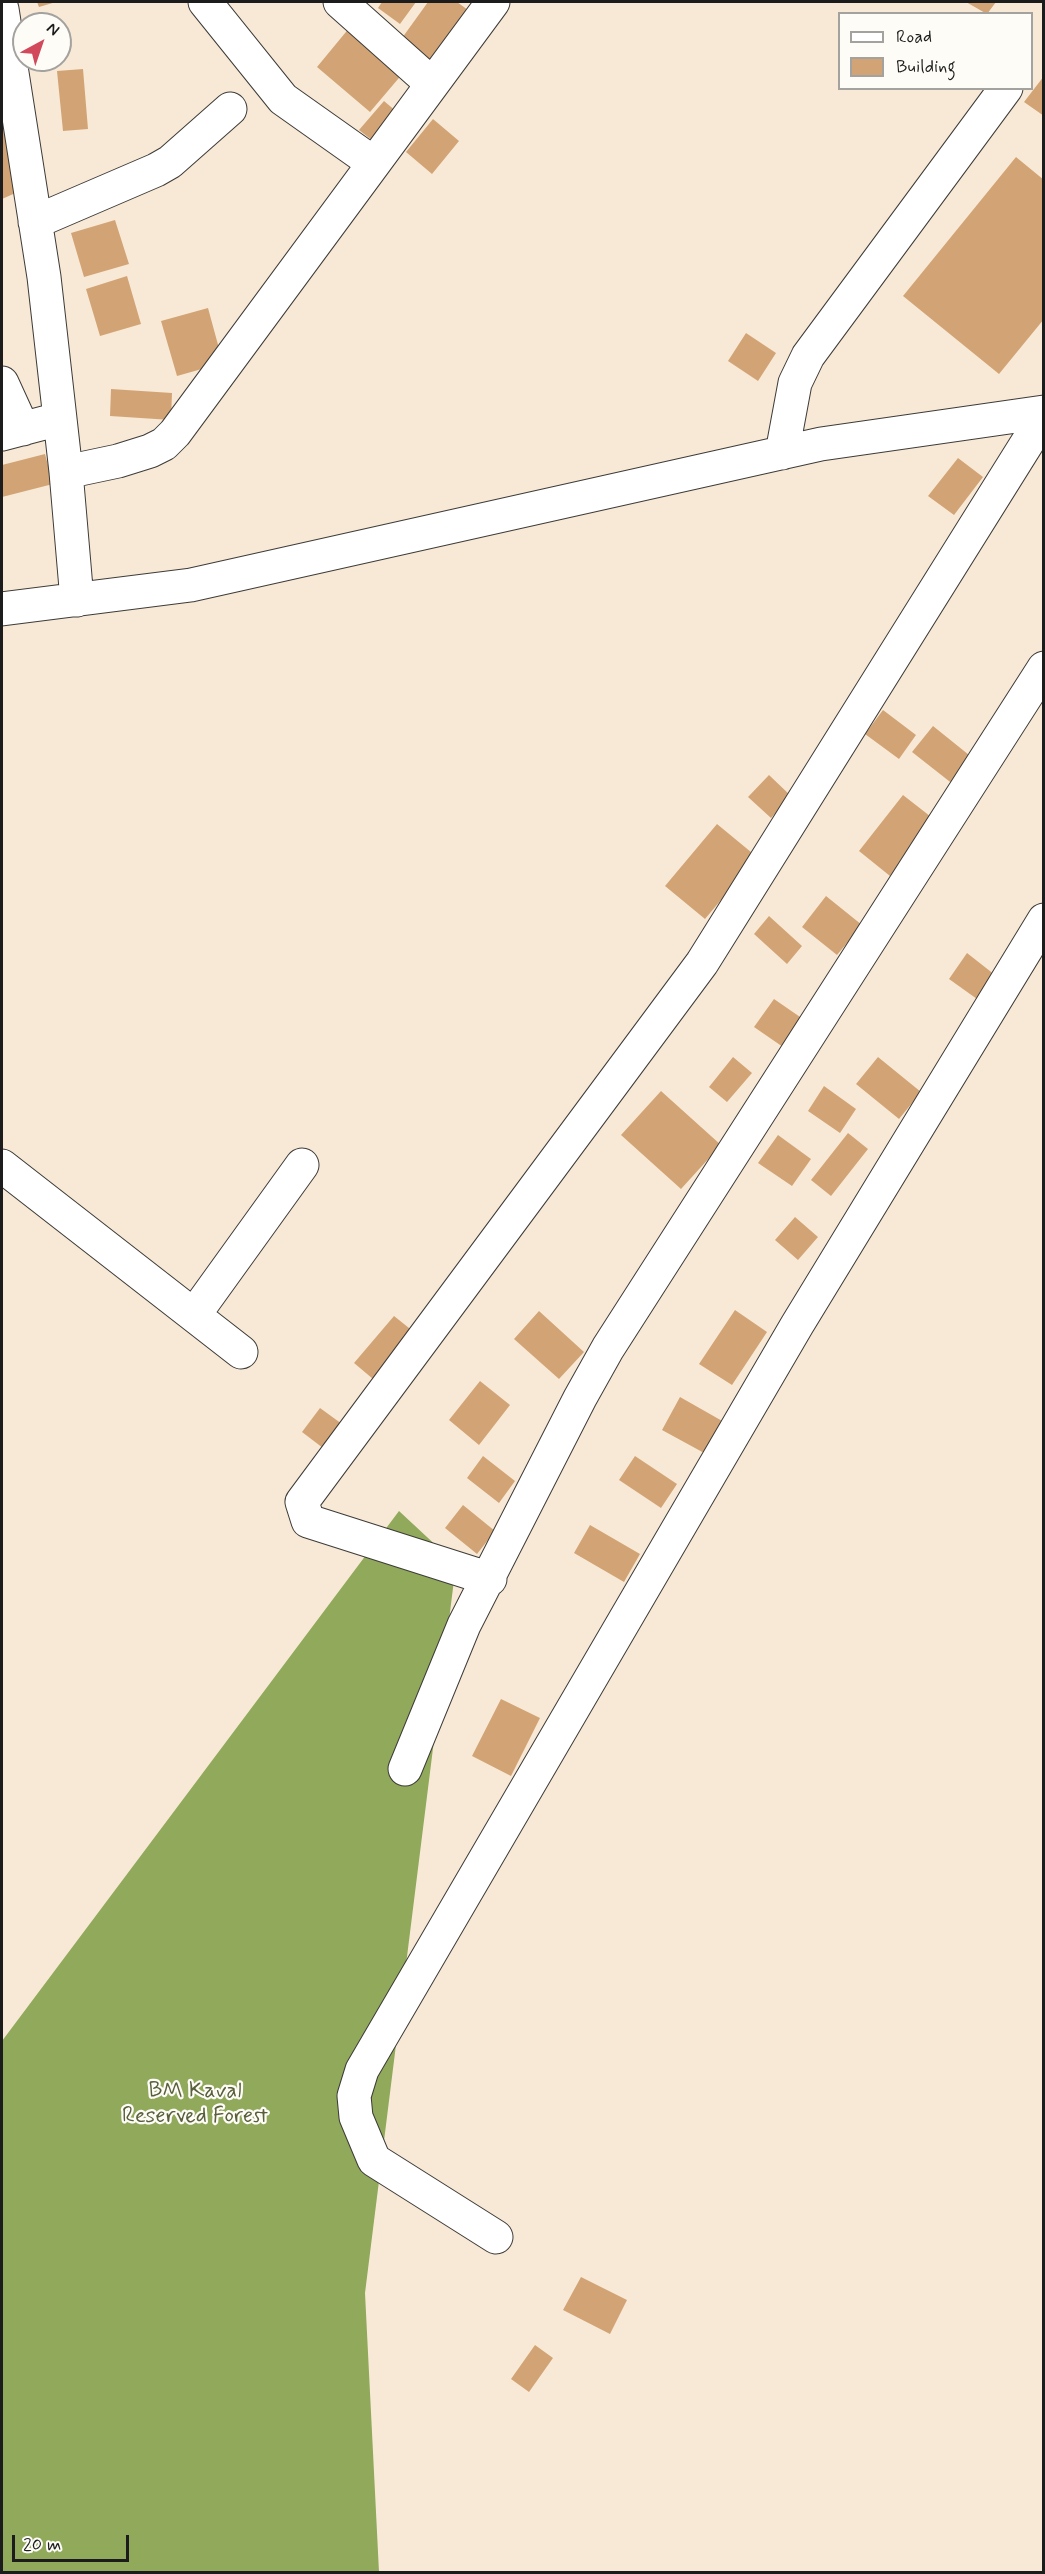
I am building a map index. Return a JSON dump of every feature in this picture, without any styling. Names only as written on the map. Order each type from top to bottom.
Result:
[{"type":"street","points":[[205,2],[283,99],[372,162]]},
{"type":"street","points":[[340,2],[430,83]]},
{"type":"street","points":[[66,472],[118,461],[150,451],[164,444],[176,434],[430,83],[479,7]]},
{"type":"street","points":[[2,9],[35,222],[66,472],[77,600]]},
{"type":"street","points":[[782,453],[795,383],[808,356],[1005,90]]},
{"type":"street","points":[[35,222],[170,162],[230,109]]},
{"type":"street","points":[[2,384],[12,431],[59,419]]},
{"type":"street","points":[[2,609],[191,585],[821,444],[956,423],[1044,414]]},
{"type":"street","points":[[490,1579],[308,1521],[302,1502],[702,963],[1044,414]]},
{"type":"street","points":[[405,1769],[465,1625],[580,1398],[608,1348],[1044,668]]},
{"type":"street","points":[[496,2237],[374,2160],[356,2117],[354,2096],[362,2070],[791,1336],[1044,920]]},
{"type":"street","points":[[2,1166],[241,1352]]},
{"type":"street","points":[[194,1315],[302,1166]]},
{"type":"green space","name":"BM Kaval Reserved Forest","points":[[399,1511],[456,1564],[365,2293],[379,2572],[2,2572],[2,2041]]},
{"type":"building","points":[[37,2],[56,2],[39,7]]},
{"type":"building","points":[[382,2],[416,2],[400,24],[378,8]]},
{"type":"building","points":[[428,2],[457,2],[468,10],[427,69],[397,45]]},
{"type":"building","points":[[966,2],[996,2],[988,12],[984,12]]},
{"type":"building","points":[[350,27],[404,72],[370,112],[317,67]]},
{"type":"building","points":[[83,69],[88,129],[63,131],[57,72],[72,72],[72,70]]},
{"type":"building","points":[[1044,76],[1044,116],[1024,102]]},
{"type":"building","points":[[384,101],[397,112],[373,141],[359,130]]},
{"type":"building","points":[[433,119],[459,141],[432,174],[406,152]]},
{"type":"building","points":[[2,124],[29,187],[2,199]]},
{"type":"building","points":[[1016,157],[1044,180],[1044,319],[999,374],[903,296]]},
{"type":"building","points":[[115,220],[129,264],[84,277],[71,233]]},
{"type":"building","points":[[127,276],[141,324],[100,336],[86,289]]},
{"type":"building","points":[[208,308],[223,363],[177,376],[161,321]]},
{"type":"building","points":[[746,333],[776,353],[758,381],[728,361]]},
{"type":"building","points":[[111,389],[172,393],[171,420],[110,416]]},
{"type":"building","points":[[45,454],[53,484],[2,497],[2,465]]},
{"type":"building","points":[[958,458],[983,477],[954,515],[928,496]]},
{"type":"building","points":[[883,710],[916,735],[899,759],[865,734]]},
{"type":"building","points":[[933,726],[974,759],[954,785],[912,752]]},
{"type":"building","points":[[769,775],[791,796],[771,818],[748,797]]},
{"type":"building","points":[[903,795],[935,820],[890,876],[859,851]]},
{"type":"building","points":[[717,824],[757,857],[705,919],[665,886]]},
{"type":"building","points":[[826,896],[862,925],[837,955],[802,927]]},
{"type":"building","points":[[769,916],[802,946],[787,964],[754,934]]},
{"type":"building","points":[[967,953],[995,975],[977,999],[949,979]]},
{"type":"building","points":[[774,999],[803,1019],[783,1047],[754,1027]]},
{"type":"building","points":[[733,1057],[752,1073],[727,1102],[709,1087]]},
{"type":"building","points":[[878,1057],[921,1092],[899,1119],[856,1084]]},
{"type":"building","points":[[824,1086],[856,1109],[840,1133],[808,1111]]},
{"type":"building","points":[[661,1091],[721,1145],[681,1189],[621,1135]]},
{"type":"building","points":[[848,1133],[868,1149],[831,1196],[811,1180]]},
{"type":"building","points":[[778,1135],[811,1159],[792,1186],[758,1163]]},
{"type":"building","points":[[795,1217],[818,1237],[798,1260],[775,1240]]},
{"type":"building","points":[[735,1310],[767,1332],[732,1385],[699,1364]]},
{"type":"building","points":[[539,1311],[584,1352],[559,1379],[514,1339]]},
{"type":"building","points":[[394,1316],[419,1336],[379,1384],[354,1363]]},
{"type":"building","points":[[480,1381],[510,1405],[479,1445],[449,1420]]},
{"type":"building","points":[[680,1397],[724,1422],[706,1454],[662,1430]]},
{"type":"building","points":[[320,1408],[342,1424],[323,1448],[302,1432]]},
{"type":"building","points":[[483,1456],[515,1481],[499,1503],[467,1478]]},
{"type":"building","points":[[635,1456],[677,1484],[661,1508],[619,1480]]},
{"type":"building","points":[[463,1505],[495,1531],[477,1554],[445,1528]]},
{"type":"building","points":[[590,1525],[640,1554],[624,1582],[574,1553]]},
{"type":"building","points":[[501,1699],[540,1718],[511,1776],[472,1756]]},
{"type":"building","points":[[581,2277],[627,2300],[610,2334],[563,2310]]},
{"type":"building","points":[[535,2345],[553,2358],[529,2392],[511,2379]]}]
